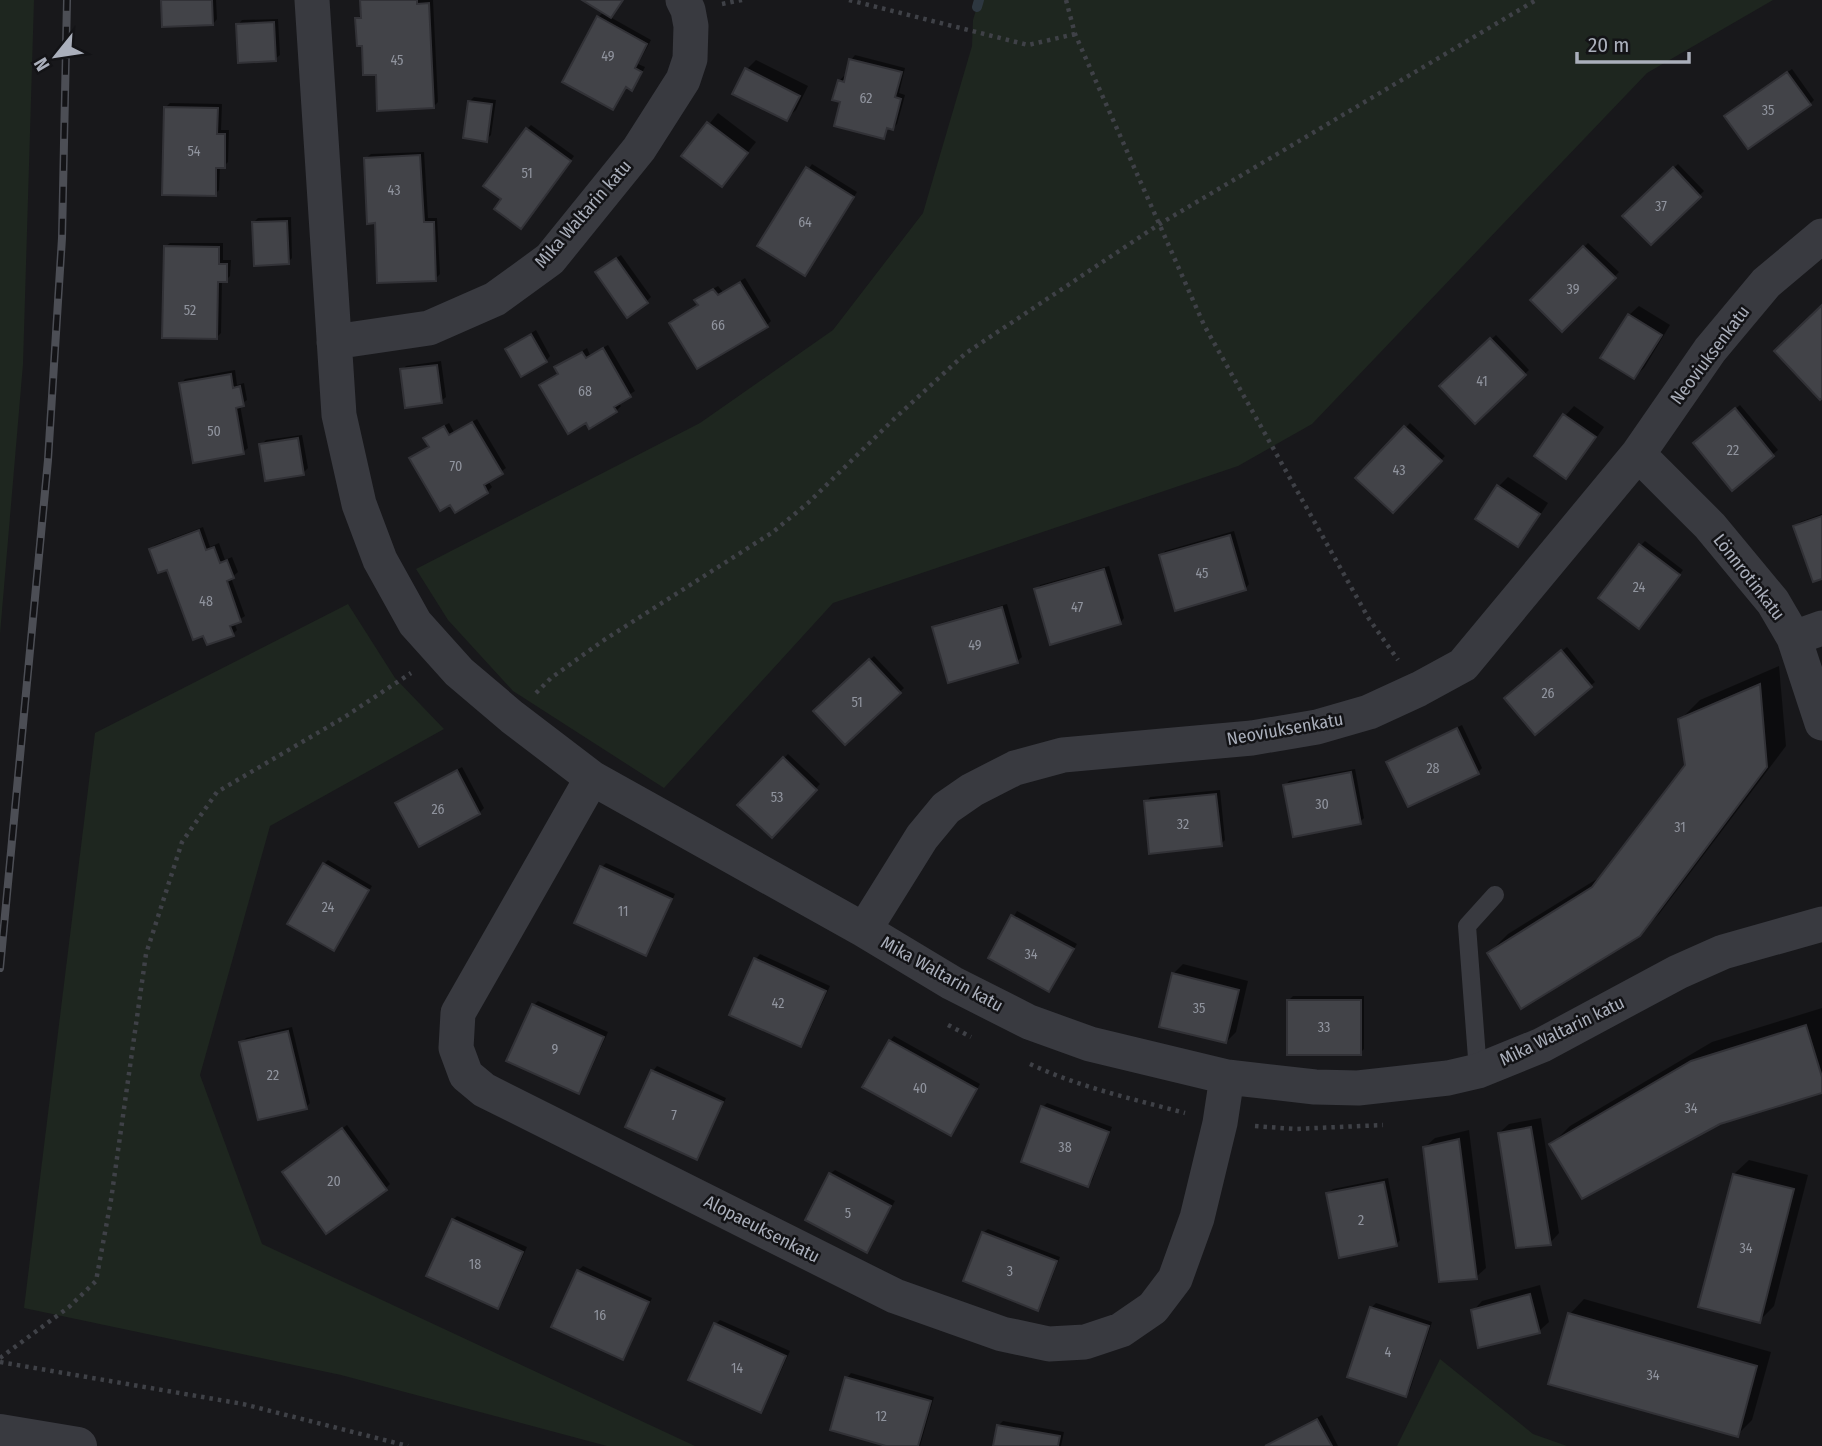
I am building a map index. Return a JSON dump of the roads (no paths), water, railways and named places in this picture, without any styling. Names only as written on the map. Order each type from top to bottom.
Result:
[{"type":"street","name":"Mika Waltarin katu","points":[[312,0],[339,415],[359,505],[380,560],[415,622],[459,672],[512,717],[592,778],[864,930],[952,983],[1030,1022],[1090,1044],[1227,1077],[1315,1087],[1358,1088],[1448,1078],[1478,1071],[1542,1045],[1678,972],[1723,952],[1822,924]]},
{"type":"street","name":"Mika Waltarin katu","points":[[334,342],[429,328],[495,299],[550,259],[639,149],[683,80],[690,59],[691,26],[683,0]]},
{"type":"street","name":"Neoviuksenkatu","points":[[864,930],[922,837],[946,808],[972,790],[1016,768],[1063,755],[1252,738],[1317,727],[1369,712],[1463,665],[1638,454],[1710,350],[1766,283],[1822,236]]},
{"type":"street","name":"Lönnrotinkatu","points":[[1638,454],[1710,526],[1773,602],[1808,633],[1822,723]]},
{"type":"street","name":"Alopaeuksenkatu","points":[[592,778],[458,1013],[456,1048],[466,1075],[484,1090],[895,1296],[1003,1334],[1049,1343],[1084,1342],[1121,1330],[1153,1308],[1175,1279],[1197,1218],[1220,1123],[1227,1077]]},
{"type":"street","points":[[0,1433],[78,1446]]},
{"type":"lane","points":[[1478,1071],[1466,926],[1495,895]]},
{"type":"waterway","points":[[977,7],[979,0]]},
{"type":"railway","points":[[0,968],[48,460],[62,238],[67,0]]}]
